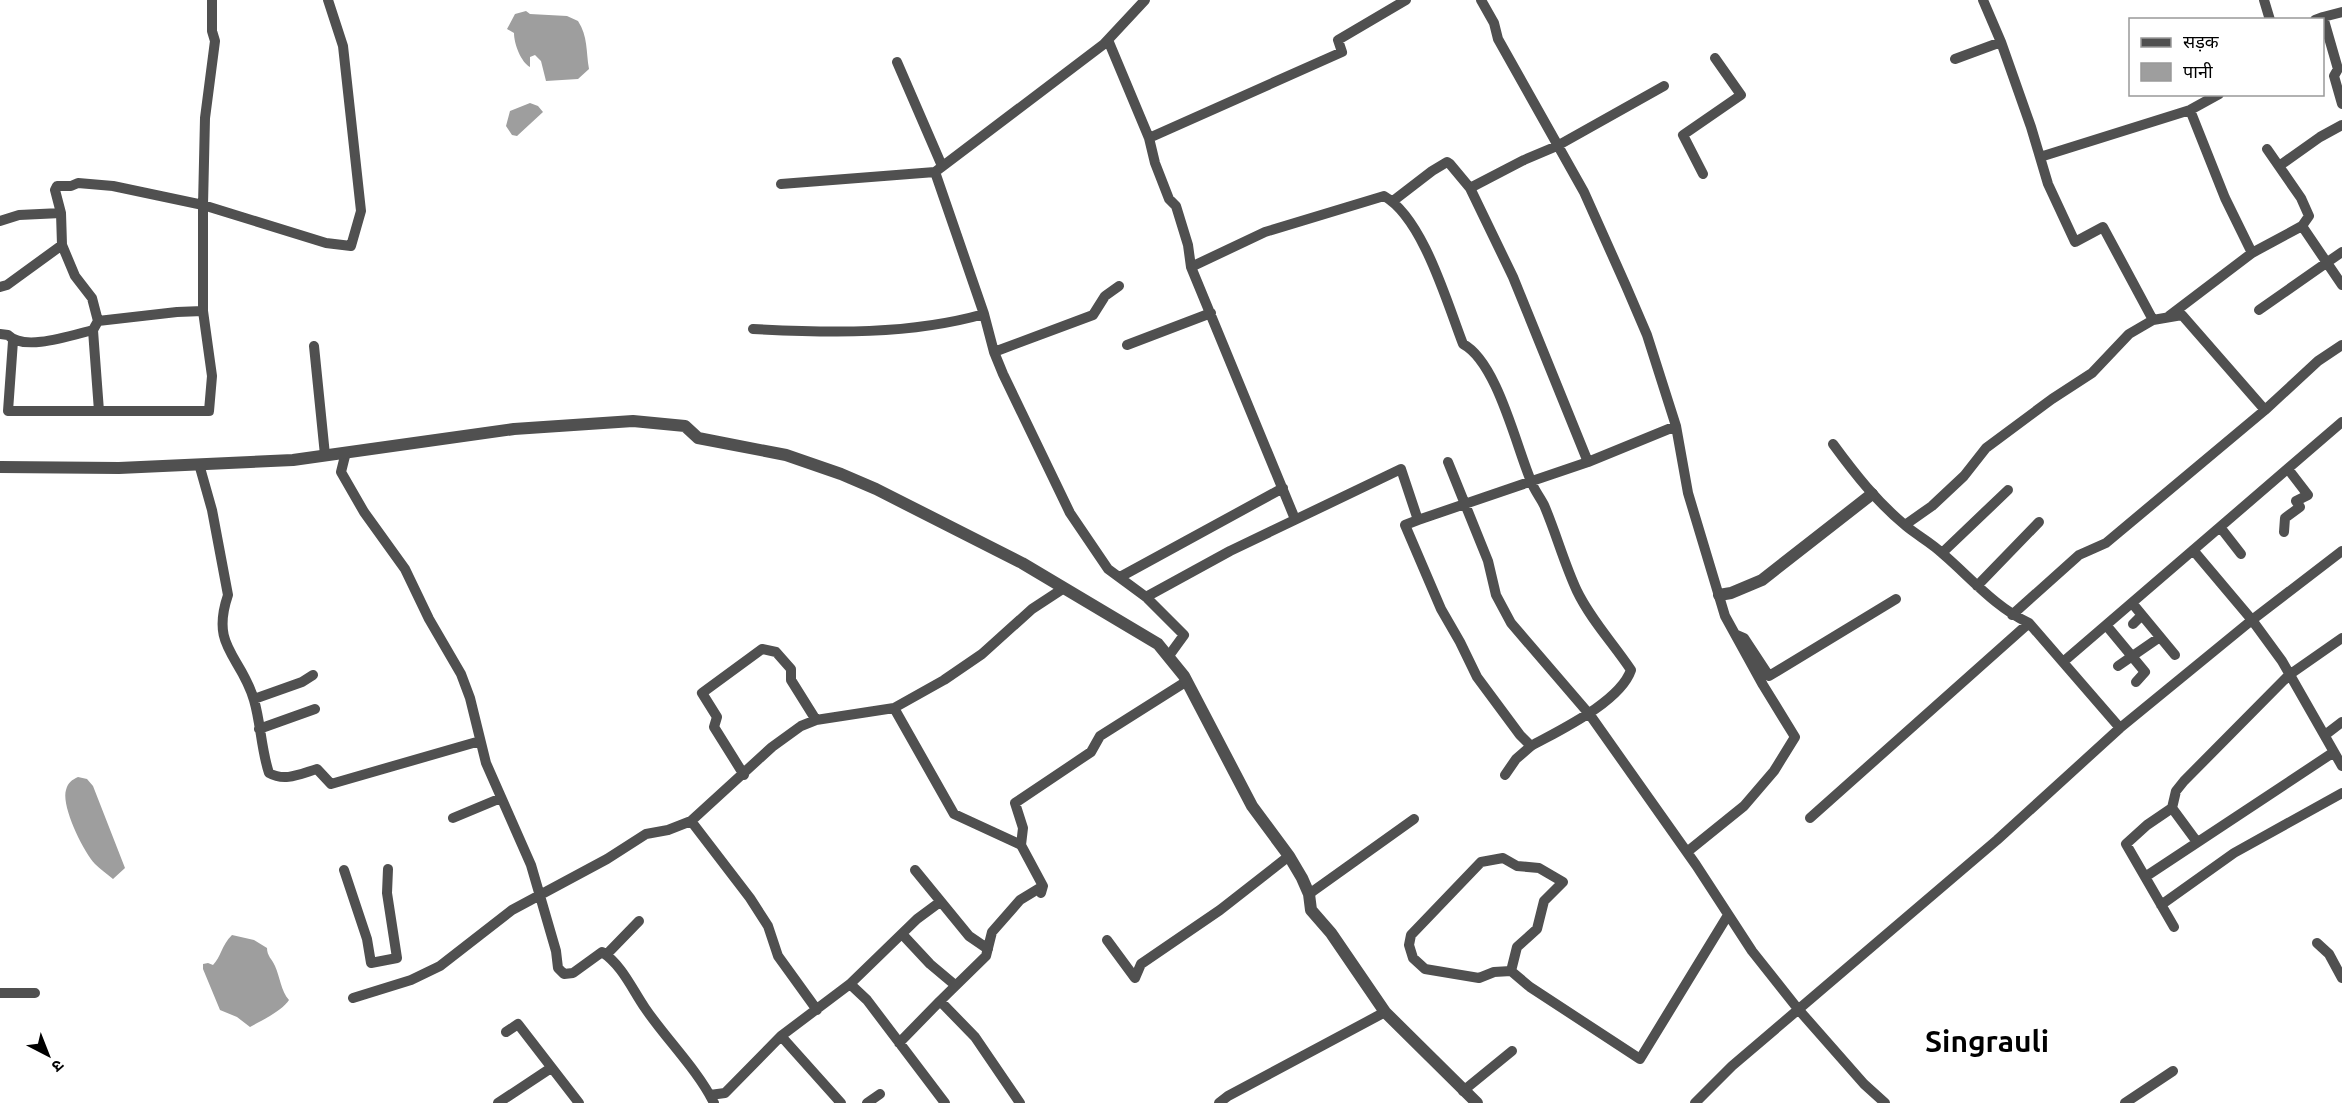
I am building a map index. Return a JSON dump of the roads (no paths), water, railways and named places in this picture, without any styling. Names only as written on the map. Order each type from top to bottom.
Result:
[{"type":"street","points":[[14,341],[8,411],[209,411],[212,376],[203,311],[203,205],[205,118],[215,41],[212,31],[212,0]]},
{"type":"street","points":[[99,411],[92,298],[75,276],[62,245],[57,186],[71,186],[78,183],[113,186],[203,205],[326,243],[351,246],[361,211],[344,46],[328,0]]},
{"type":"street","points":[[781,184],[938,169],[1108,40],[1145,0]]},
{"type":"street","points":[[1149,138],[1342,52],[1338,40],[1406,0]]},
{"type":"street","points":[[1481,0],[1494,23],[1498,39],[1600,226],[1639,315],[1676,426],[1688,493],[1725,616],[1763,685],[1796,737],[1774,771],[1744,806],[1687,852]]},
{"type":"street","points":[[1983,0],[2001,42],[2048,184],[2075,242],[2103,227],[2153,320]]},
{"type":"street","points":[[2264,0],[2269,18]]},
{"type":"street","points":[[2319,18],[2342,12]]},
{"type":"street","points":[[2324,31],[2338,69],[2334,76],[2342,104]]},
{"type":"street","points":[[1108,40],[1149,138],[1155,163],[1169,199],[1176,206],[1188,245],[1191,267],[1295,519]]},
{"type":"street","points":[[1955,59],[2001,42]]},
{"type":"street","points":[[1703,174],[1683,135],[1741,95],[1715,58]]},
{"type":"street","points":[[897,62],[938,169],[994,352],[1070,513],[1107,569],[1146,597],[1184,635],[1168,657]]},
{"type":"street","points":[[1470,188],[1557,146],[1664,86]]},
{"type":"street","points":[[2040,157],[2190,110],[2215,96]]},
{"type":"street","points":[[2190,110],[2225,198],[2252,253]]},
{"type":"street","points":[[2279,166],[2320,137],[2342,125]]},
{"type":"street","points":[[2168,317],[2252,253],[2302,226],[2309,216],[2301,198],[2267,149]]},
{"type":"street","points":[[1393,201],[1447,162],[1470,188],[1513,277],[1588,462]]},
{"type":"street","points":[[1191,267],[1265,232],[1384,196],[1393,201],[1410,221],[1437,273],[1463,344],[1473,350],[1494,384],[1513,427],[1531,482],[1544,505],[1563,559],[1592,618],[1631,670],[1628,679],[1590,715],[1531,746],[1516,759],[1505,775]]},
{"type":"street","points":[[0,221],[19,215],[61,213]]},
{"type":"street","points":[[2302,226],[2328,261],[2342,285]]},
{"type":"street","points":[[0,287],[7,285],[62,245]]},
{"type":"street","points":[[2259,310],[2342,252]]},
{"type":"street","points":[[994,352],[1093,315],[1105,296],[1119,286]]},
{"type":"street","points":[[0,334],[8,335],[14,341],[31,343],[95,325],[177,312],[203,311]]},
{"type":"street","points":[[1127,345],[1211,313]]},
{"type":"street","points":[[753,329],[821,333],[903,329],[963,320],[984,314]]},
{"type":"street","points":[[1905,525],[1932,506],[1964,476],[1986,448],[2052,399],[2092,373],[2129,334],[2153,320],[2182,315],[2265,410]]},
{"type":"street","points":[[2012,615],[2079,555],[2106,543],[2265,410],[2318,361],[2342,345]]},
{"type":"street","points":[[314,346],[325,455]]},
{"type":"street","points":[[0,467],[119,468],[293,460],[514,429],[633,421],[685,426],[698,438],[786,456],[876,489],[1022,563],[1158,644],[1187,681],[1252,806],[1289,856],[1309,894],[1311,910],[1337,942],[1385,1012],[1477,1103]]},
{"type":"street","points":[[2063,662],[2342,422]]},
{"type":"street","points":[[1531,746],[1492,700],[1477,677],[1441,609],[1404,525],[1588,462],[1676,426]]},
{"type":"street","points":[[1833,444],[1872,494],[1905,525],[1942,553],[2012,615],[2029,623],[2120,728]]},
{"type":"street","points":[[346,452],[341,471],[364,512],[405,569],[429,619],[461,674],[470,698],[486,763],[531,865],[556,951],[558,968],[564,974],[573,973],[602,952],[606,955],[624,974],[644,1007],[712,1099],[725,1093],[781,1036],[850,984],[902,934],[940,902]]},
{"type":"street","points":[[1448,462],[1488,561],[1496,595],[1511,624],[1590,715],[1687,852],[1752,951],[1798,1010],[1864,1084],[1885,1103]]},
{"type":"street","points":[[199,464],[212,510],[228,595],[223,608],[221,630],[254,699],[269,773],[277,777],[288,778],[317,769],[331,784],[480,741]]},
{"type":"street","points":[[1146,597],[1230,551],[1401,469],[1418,520]]},
{"type":"street","points":[[2284,532],[2285,518],[2300,507],[2296,501],[2308,495],[2288,469]]},
{"type":"street","points":[[1120,577],[1283,488]]},
{"type":"street","points":[[1942,553],[2008,490]]},
{"type":"street","points":[[1719,595],[1731,593],[1762,580],[1872,494]]},
{"type":"street","points":[[1977,586],[2039,522]]},
{"type":"street","points":[[2220,527],[2241,554]]},
{"type":"street","points":[[2193,550],[2282,661],[2342,766]]},
{"type":"street","points":[[1695,1103],[1732,1066],[1997,840],[2120,728],[2342,551]]},
{"type":"street","points":[[353,998],[411,981],[440,966],[512,910],[607,859],[646,834],[668,830],[691,821],[772,747],[801,726],[816,720],[894,708],[944,680],[982,654],[1032,609],[1064,588]]},
{"type":"street","points":[[1734,634],[1744,638],[1769,676],[1896,599]]},
{"type":"street","points":[[2132,603],[2175,655]]},
{"type":"street","points":[[2133,624],[2142,615]]},
{"type":"street","points":[[1810,818],[2029,623]]},
{"type":"street","points":[[2106,625],[2145,672],[2136,682]]},
{"type":"street","points":[[2118,666],[2160,637]]},
{"type":"street","points":[[2174,927],[2126,844],[2147,825],[2172,808],[2176,791],[2184,781],[2289,675],[2342,638]]},
{"type":"street","points":[[744,775],[714,727],[717,717],[702,693],[739,664],[762,649],[776,652],[791,669],[791,680],[816,720]]},
{"type":"street","points":[[254,699],[302,682],[313,675]]},
{"type":"street","points":[[900,1043],[986,956],[992,932],[1020,900],[1042,890],[1021,845],[1023,828],[1015,803],[1091,752],[1100,736],[1187,681]]},
{"type":"street","points":[[894,708],[954,814],[1021,845]]},
{"type":"street","points":[[259,729],[315,710]]},
{"type":"street","points":[[2325,735],[2342,722]]},
{"type":"street","points":[[2145,877],[2334,752]]},
{"type":"street","points":[[2161,905],[2234,853],[2342,794]]},
{"type":"street","points":[[453,818],[501,798]]},
{"type":"street","points":[[2172,808],[2197,842]]},
{"type":"street","points":[[1309,894],[1414,819]]},
{"type":"street","points":[[691,821],[750,898],[768,926],[778,956],[817,1010]]},
{"type":"street","points":[[1107,940],[1135,978],[1141,964],[1220,910],[1289,856]]},
{"type":"street","points":[[1511,971],[1517,947],[1537,929],[1544,901],[1563,882],[1539,868],[1517,866],[1503,858],[1481,862],[1411,935],[1409,945],[1413,958],[1425,969],[1479,978],[1494,972],[1511,971],[1530,987],[1640,1059],[1728,915]]},
{"type":"street","points":[[344,870],[367,939],[371,963],[397,958],[387,893],[388,869]]},
{"type":"street","points":[[915,870],[969,936],[988,950]]},
{"type":"street","points":[[606,955],[639,921]]},
{"type":"street","points":[[902,934],[930,964],[955,985]]},
{"type":"street","points":[[2317,943],[2329,954],[2342,978]]},
{"type":"street","points":[[850,984],[867,1000],[945,1103]]},
{"type":"street","points":[[0,993],[34,993]]},
{"type":"street","points":[[940,1000],[975,1037],[1020,1103]]},
{"type":"street","points":[[1219,1103],[1228,1096],[1385,1012]]},
{"type":"street","points":[[506,1032],[518,1024],[579,1103]]},
{"type":"street","points":[[781,1036],[841,1103]]},
{"type":"street","points":[[1463,1091],[1512,1051]]},
{"type":"street","points":[[498,1103],[551,1068]]},
{"type":"street","points":[[2125,1103],[2173,1071]]},
{"type":"street","points":[[867,1103],[880,1094]]},
{"type":"water","points":[[526,11],[530,14],[567,16],[578,21],[585,38],[589,69],[578,79],[546,81],[541,61],[535,55],[530,57],[530,67],[527,65],[519,52],[514,33],[507,29],[515,14]]},
{"type":"water","points":[[530,103],[538,106],[543,112],[517,136],[512,135],[506,126],[510,111]]},
{"type":"water","points":[[78,777],[87,779],[93,786],[125,868],[113,879],[90,858],[70,817],[65,797],[66,790],[70,782]]},
{"type":"water","points":[[232,935],[254,940],[267,948],[289,1000],[277,1011],[250,1027],[237,1017],[220,1010],[203,969],[203,964],[213,965]]},
{"type":"district","name":"Singrauli","points":[[1987,1041]]}]
